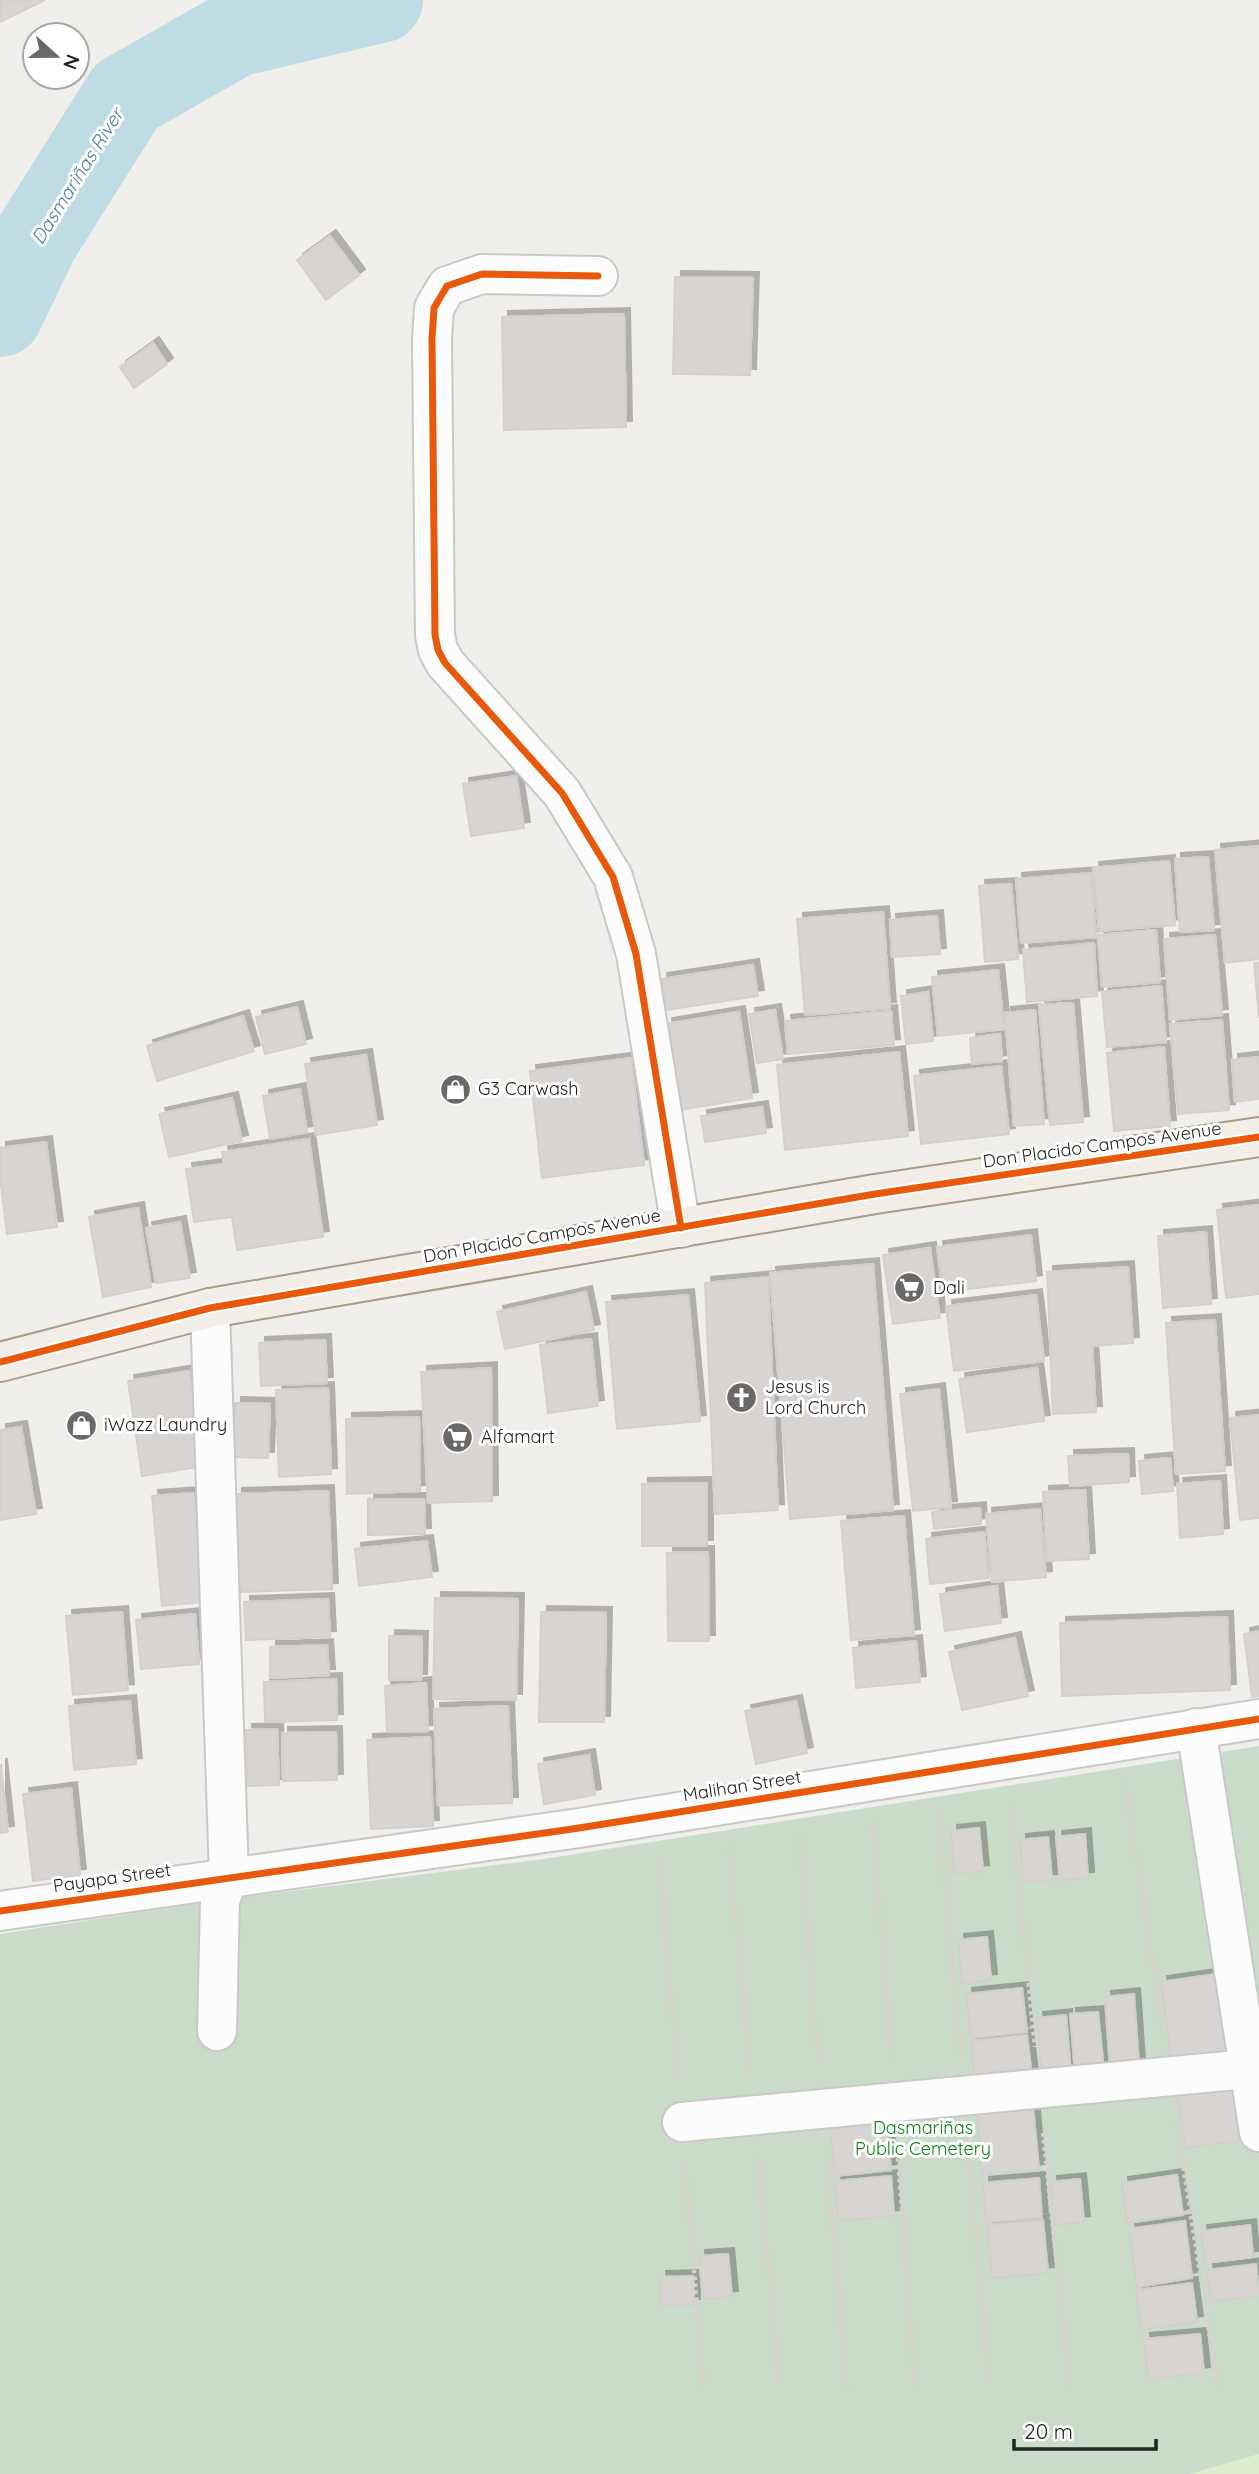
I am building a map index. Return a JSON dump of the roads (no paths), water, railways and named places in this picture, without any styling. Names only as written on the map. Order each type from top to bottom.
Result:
[{"type":"main road","name":"Don Placido Campos Avenue","points":[[0,1362],[210,1308],[875,1194],[1259,1137]]},
{"type":"street","points":[[598,276],[482,274],[447,286],[434,308],[435,635],[444,663],[562,793],[613,877],[636,954],[681,1228]]},
{"type":"street","points":[[210,1308],[229,1877],[220,1900],[217,2031]]},
{"type":"street","name":"Malihan Street","points":[[229,1877],[592,1826],[1259,1719]]},
{"type":"street","points":[[1196,1728],[1254,2069],[1259,2132]]},
{"type":"street","name":"Payapa Street","points":[[0,1911],[229,1877]]},
{"type":"street","points":[[681,2122],[1254,2069]]},
{"type":"waterway","name":"Dasmariñas River","points":[[0,314],[36,239],[126,96],[235,34],[380,0]]},
{"type":"place","name":"G3 Carwash","points":[[455,1089]]},
{"type":"place","name":"Dali","points":[[910,1288]]},
{"type":"place","name":"Jesus is Lord Church","points":[[742,1397]]},
{"type":"place","name":"iWazz Laundry","points":[[81,1425]]},
{"type":"place","name":"Alfamart","points":[[458,1437]]},
{"type":"park label","name":"Dasmariñas Public Cemetery","points":[[923,2138]]}]
